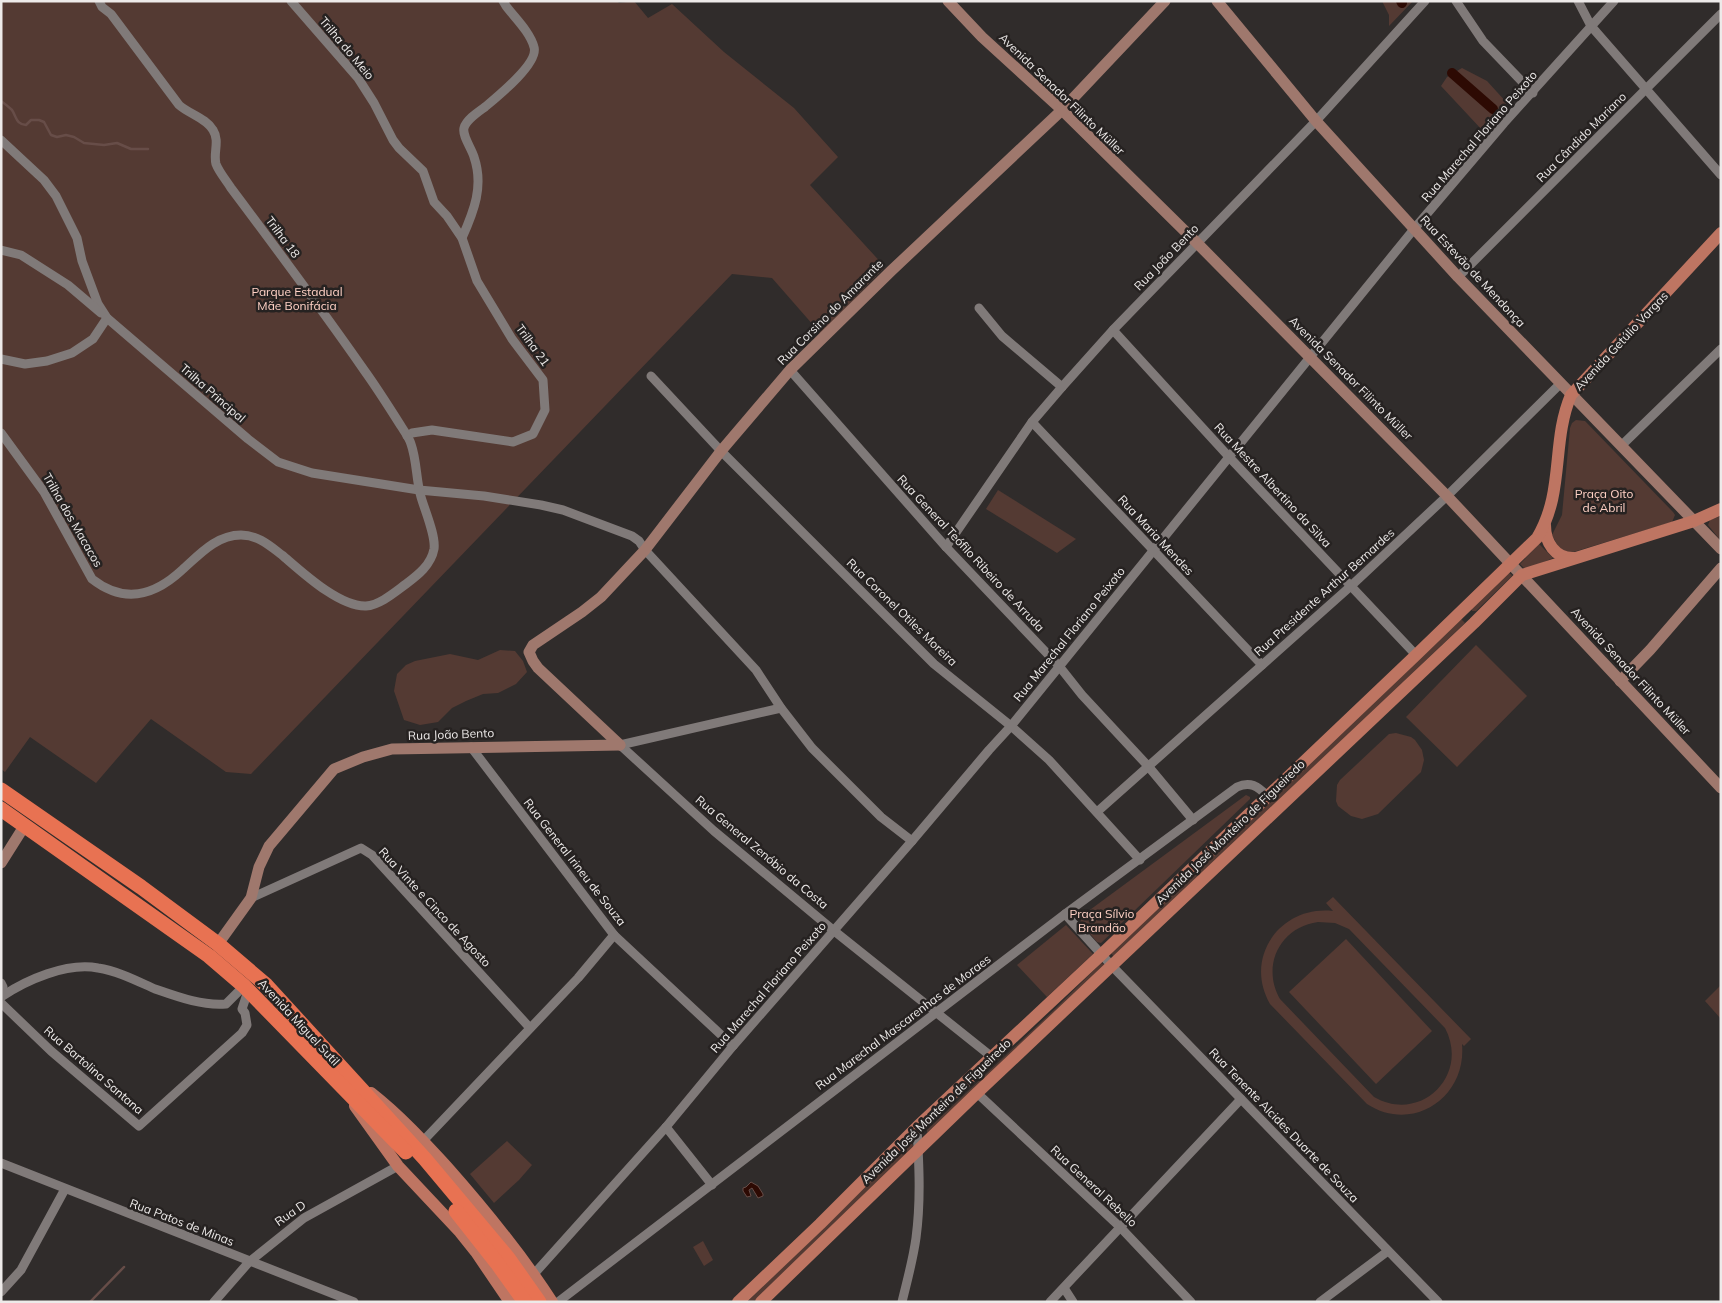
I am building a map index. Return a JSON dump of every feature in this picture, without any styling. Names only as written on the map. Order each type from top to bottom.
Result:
[{"type":"highway","name":"Avenida Miguel Sutil","points":[[1,790],[141,887],[218,944],[266,985],[347,1083]]},
{"type":"highway","name":"Avenida Miguel Sutil","points":[[1,808],[209,956],[246,988],[347,1083]]},
{"type":"highway","points":[[347,1083],[419,1165],[492,1256],[525,1302]]},
{"type":"highway","points":[[347,1083],[457,1196],[508,1258],[540,1302]]},
{"type":"main road","name":"Avenida Getúlio Vargas","points":[[1545,525],[1553,502],[1564,419],[1571,395],[1721,233]]},
{"type":"main road","points":[[1522,575],[1694,521],[1721,509]]},
{"type":"main road","points":[[1545,525],[1547,541],[1559,554],[1567,558],[1578,558]]},
{"type":"main road","name":"Avenida José Monteiro de Figueiredo","points":[[738,1302],[820,1224],[917,1127],[1101,955],[1512,564],[1537,538],[1545,525]]},
{"type":"main road","name":"Avenida José Monteiro de Figueiredo","points":[[761,1302],[977,1093],[1474,623],[1522,575]]},
{"type":"main road","name":"Avenida Miguel Sutil","points":[[347,1083],[389,1107],[423,1141],[485,1210],[534,1274],[552,1302]]},
{"type":"main road","name":"Avenida Miguel Sutil","points":[[347,1083],[367,1125],[398,1166],[460,1232],[493,1275],[510,1302]]},
{"type":"street","name":"Trilha 18","points":[[99,1],[102,7],[111,14],[179,105],[186,111],[204,120],[214,131],[216,138],[216,163],[220,170],[333,326],[385,400],[407,436],[411,443],[420,490]]},
{"type":"street","name":"Trilha do Meio","points":[[291,1],[358,78],[398,148],[423,171],[434,202],[447,216],[462,238]]},
{"type":"street","points":[[462,238],[473,211],[478,192],[478,173],[464,127],[472,117],[497,98],[529,65],[535,54],[528,34],[504,1]]},
{"type":"street","name":"Avenida Senador Filinto Müller","points":[[948,1],[982,37],[1062,110],[1198,244],[1447,496],[1721,788]]},
{"type":"street","name":"Rua Corsino do Amarante","points":[[530,652],[533,645],[601,597],[645,550],[721,451],[790,370],[1062,110],[1164,1]]},
{"type":"street","name":"Rua Estevão de Mendonça","points":[[1217,1],[1316,121],[1458,277],[1721,549]]},
{"type":"street","name":"Rua João Bento","points":[[946,547],[1032,422],[1062,387],[1114,330],[1316,121],[1425,1]]},
{"type":"street","points":[[1456,1],[1483,41],[1532,93]]},
{"type":"street","points":[[1578,1],[1591,26],[1721,175]]},
{"type":"street","name":"Rua Marechal Floriano Peixoto","points":[[534,1274],[666,1127],[733,1046],[1011,726],[1414,229],[1504,123],[1614,1]]},
{"type":"street","name":"Rua Cândido Mariano","points":[[1458,277],[1721,14]]},
{"type":"street","name":"Trilha Principal","points":[[1,140],[44,180],[56,196],[77,238],[82,261],[98,304],[107,318],[248,439],[278,462],[312,473],[420,490],[484,496],[563,510],[628,534],[639,542],[756,670],[781,708],[812,748],[881,817],[912,841]]},
{"type":"street","name":"Trilha 21","points":[[407,436],[412,433],[432,430],[513,442],[533,434],[545,410],[543,380],[512,339],[477,281],[462,238]]},
{"type":"street","points":[[1,250],[22,254],[68,285],[107,318],[93,339],[72,353],[48,361],[25,364],[1,358]]},
{"type":"street","points":[[979,308],[1002,336],[1062,387]]},
{"type":"street","name":"Rua Mestre Albertino da Silva","points":[[1114,330],[1230,458],[1352,585],[1416,655]]},
{"type":"street","points":[[1622,445],[1721,349]]},
{"type":"street","name":"Rua General Teófilo Ribeiro de Arruda","points":[[790,370],[946,547],[1059,666],[1082,695],[1148,766],[1193,820]]},
{"type":"street","name":"Rua Coronel Otiles Moreira","points":[[651,376],[721,451],[934,664],[1011,726],[1049,760],[1140,860]]},
{"type":"street","name":"Rua Presidente Arthur Bernardes","points":[[1097,812],[1352,585],[1447,496],[1560,384]]},
{"type":"street","name":"Rua Maria Mendes","points":[[1032,422],[1262,665]]},
{"type":"street","name":"Trilha dos Macacos","points":[[1,433],[44,492],[92,579],[115,593],[132,595],[147,592],[165,583],[180,572],[208,546],[219,540],[240,535],[252,536],[265,542],[347,603],[369,606],[384,600],[408,583],[431,560],[435,547],[420,490]]},
{"type":"street","points":[[1620,681],[1650,650],[1721,568]]},
{"type":"street","name":"Rua General Zenóbio da Costa","points":[[530,652],[538,668],[714,831],[833,930],[992,1057]]},
{"type":"street","name":"Rua João Bento","points":[[218,944],[251,898],[259,867],[269,846],[334,769],[363,757],[392,749],[620,745],[781,708]]},
{"type":"street","name":"Rua General Irineu de Souza","points":[[471,747],[614,935],[733,1046]]},
{"type":"street","name":"Rua Marechal Mascarenhas de Moraes","points":[[558,1302],[1065,914],[1242,784],[1255,785],[1267,796]]},
{"type":"street","points":[[1,863],[25,825]]},
{"type":"street","name":"Rua Vinte e Cinco de Agosto","points":[[251,898],[361,848],[372,855],[530,1028]]},
{"type":"street","name":"Rua Tenente Alcides Duarte de Souza","points":[[1065,914],[1101,955],[1438,1302]]},
{"type":"street","points":[[423,1141],[578,978],[614,935]]},
{"type":"street","points":[[1,997],[17,986],[34,978],[80,967],[97,968],[120,974],[174,996],[212,1005],[226,1004],[242,1009]]},
{"type":"street","points":[[1,982],[3,987],[1,992]]},
{"type":"street","points":[[226,1004],[246,988]]},
{"type":"street","name":"Rua Bartolina Santana","points":[[1,1003],[51,1051],[139,1126],[242,1033],[247,1025],[242,1009],[246,988]]},
{"type":"street","name":"Rua General Rebello","points":[[977,1093],[1120,1227],[1191,1302]]},
{"type":"street","points":[[1050,1302],[1242,1099]]},
{"type":"street","points":[[666,1127],[712,1184]]},
{"type":"street","points":[[902,1302],[916,1238],[919,1189],[917,1127]]},
{"type":"street","name":"Rua Patos de Minas","points":[[1,1163],[354,1302]]},
{"type":"street","name":"Rua D","points":[[214,1302],[249,1262],[304,1218],[398,1166]]},
{"type":"street","points":[[1,1292],[21,1270],[65,1189]]},
{"type":"street","points":[[1320,1302],[1388,1251]]},
{"type":"street","points":[[1064,1288],[1073,1302]]},
{"type":"green space","name":"Parque Estadual Mãe Bonifácia","points":[[1,1],[617,1],[619,3],[634,1],[648,18],[672,4],[724,52],[794,108],[838,157],[810,185],[885,267],[821,334],[772,278],[732,274],[251,774],[226,772],[151,719],[96,783],[30,737],[5,772],[1,769]]},
{"type":"green space","points":[[1382,1],[1413,1],[1389,26],[1389,15]]},
{"type":"green space","points":[[1462,68],[1487,81],[1507,103],[1483,131],[1441,86],[1447,77]]},
{"type":"green space","name":"Praça Oito de Abril","points":[[1576,420],[1585,421],[1673,512],[1675,515],[1672,522],[1570,553],[1559,548],[1552,535],[1562,515],[1570,428]]},
{"type":"green space","points":[[998,490],[1076,539],[1057,553],[986,509]]},
{"type":"green space","points":[[1721,516],[1721,541],[1708,525],[1710,520]]},
{"type":"green space","points":[[1539,544],[1553,558],[1526,570],[1520,564]]},
{"type":"green space","points":[[1509,573],[1512,575],[1511,577],[1476,611],[1472,611],[1471,608]]},
{"type":"green space","points":[[1461,619],[1465,623],[1114,957],[1111,953]]},
{"type":"green space","points":[[1476,645],[1527,696],[1457,767],[1406,717]]},
{"type":"green space","points":[[500,650],[515,651],[523,661],[527,672],[516,684],[498,693],[483,694],[466,701],[452,708],[438,722],[420,725],[404,720],[394,691],[397,674],[406,665],[415,661],[450,654],[478,660]]},
{"type":"green space","points":[[1396,733],[1411,737],[1422,750],[1424,760],[1421,772],[1378,814],[1362,819],[1351,816],[1338,806],[1336,801],[1337,785],[1389,734]]},
{"type":"green space","name":"Praça Sílvio Brandão","points":[[1246,795],[1250,799],[1101,943],[1097,942],[1080,922],[1083,915]]},
{"type":"green space","points":[[1333,897],[1471,1039],[1464,1046],[1462,1044],[1461,1063],[1456,1080],[1446,1094],[1434,1105],[1419,1112],[1402,1115],[1384,1112],[1367,1104],[1270,1004],[1263,986],[1261,969],[1264,952],[1272,938],[1283,925],[1297,916],[1314,911],[1333,911],[1326,903]],"holes":[[[1318,922],[1335,923],[1349,929],[1445,1028],[1451,1046],[1451,1062],[1446,1078],[1436,1090],[1424,1099],[1408,1104],[1392,1104],[1374,1097],[1280,999],[1273,974],[1274,961],[1284,940],[1305,925]]]},
{"type":"green space","name":"Praça Sílvio Brandão","points":[[1066,925],[1093,954],[1047,997],[1017,965]]},
{"type":"green space","points":[[1346,939],[1432,1031],[1376,1084],[1289,992]]},
{"type":"green space","points":[[1101,963],[1106,965],[927,1133],[927,1130]]},
{"type":"green space","points":[[1721,985],[1721,1019],[1705,1001]]},
{"type":"green space","points":[[507,1141],[532,1165],[494,1203],[470,1174]]},
{"type":"green space","points":[[911,1143],[915,1147],[754,1302],[747,1302]]},
{"type":"green space","points":[[703,1241],[713,1260],[704,1266],[693,1247]]},
{"type":"shaded area","points":[[751,1182],[758,1186],[763,1196],[758,1198],[752,1188],[749,1190],[751,1196],[747,1197],[743,1188]]},
{"type":"waterway","points":[[1452,73],[1493,109]]},
{"type":"waterway","points":[[1,101],[12,110],[20,123],[26,125],[31,120],[39,120],[44,122],[51,135],[57,137],[66,135],[84,143],[104,145],[117,143],[131,149],[148,149]]},
{"type":"waterway","points":[[90,1302],[124,1267]]}]
